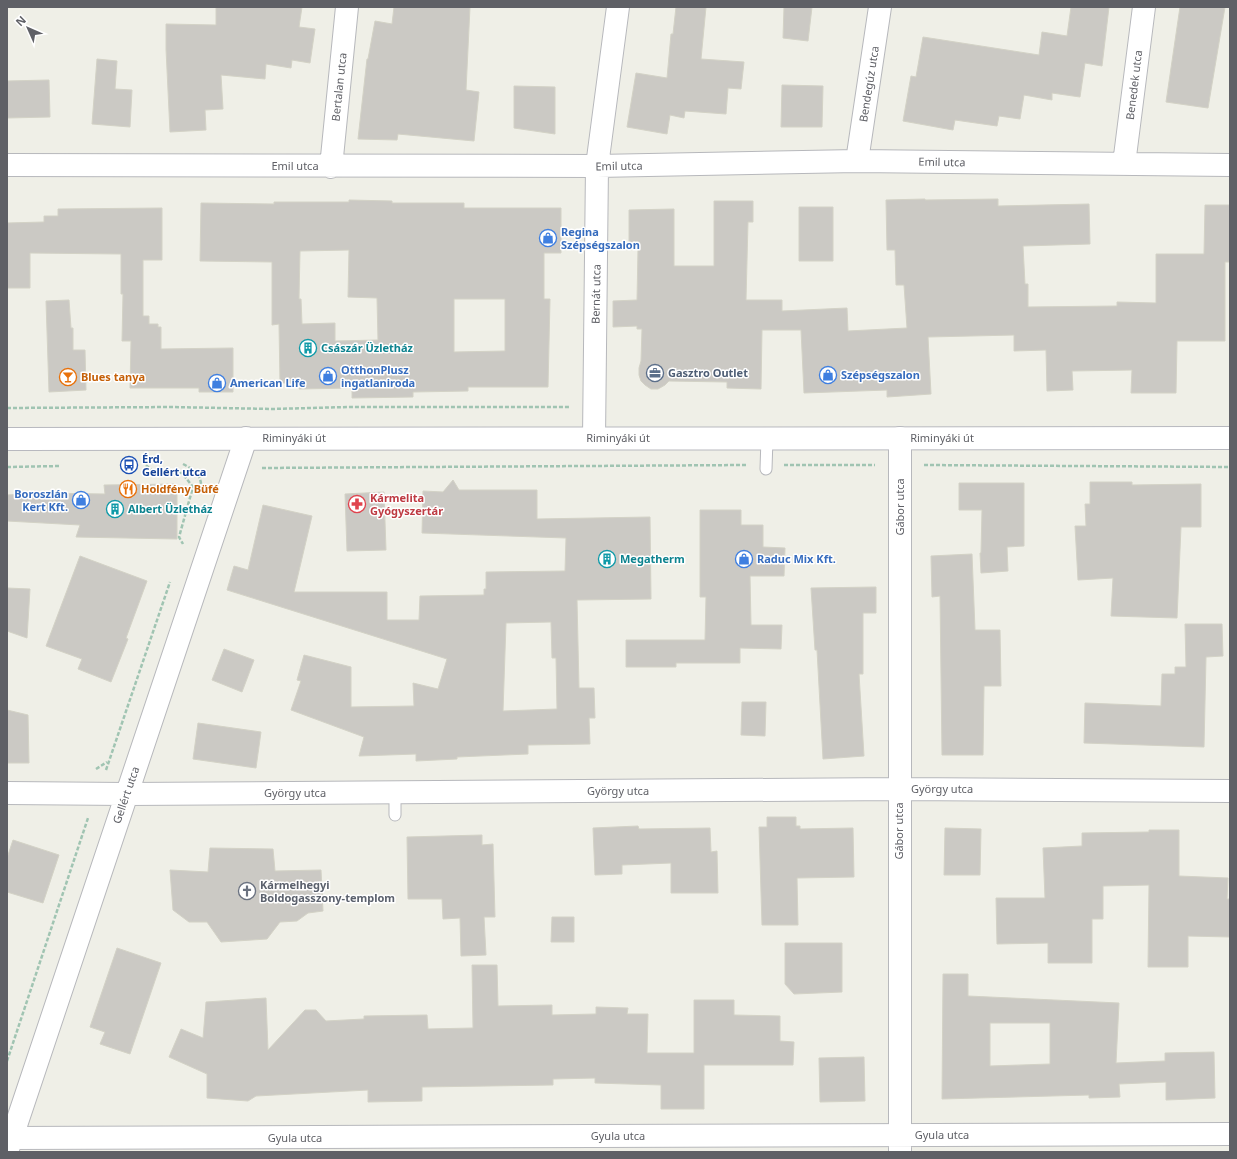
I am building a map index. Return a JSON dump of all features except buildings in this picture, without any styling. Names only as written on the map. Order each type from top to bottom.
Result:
[{"type":"street","name":"Bertalan utca","points":[[331,166],[347,7]]},
{"type":"street","name":"Bernát utca","points":[[594,438],[597,166],[618,7]]},
{"type":"street","name":"Bendegúz utca","points":[[857,161],[880,7]]},
{"type":"street","name":"Benedek utca","points":[[1124,164],[1144,7]]},
{"type":"street","name":"Emil utca","points":[[7,165],[597,166],[857,161],[1230,165]]},
{"type":"street","name":"Gellért utca","points":[[8,1143],[246,438]]},
{"type":"street","name":"Gábor utca","points":[[900,438],[900,1144]]},
{"type":"street","name":"Riminyáki út","points":[[7,439],[1230,438]]},
{"type":"street","name":"György utca","points":[[7,793],[126,794],[899,789],[1230,791]]},
{"type":"street","name":"Gyula utca","points":[[8,1143],[900,1144],[1230,1134]]},
{"type":"lane","points":[[766,467],[767,438]]},
{"type":"lane","points":[[395,792],[395,815]]},
{"type":"path","points":[[7,408],[172,407],[272,409],[349,407],[594,406]]},
{"type":"path","points":[[153,464],[146,464],[154,473],[182,473],[193,487],[179,537],[183,544],[184,540]]},
{"type":"path","points":[[182,464],[195,470],[200,478],[202,486],[200,494]]},
{"type":"path","points":[[259,468],[766,467],[900,465],[1230,467]]},
{"type":"path","points":[[7,467],[61,466]]},
{"type":"path","points":[[7,1061],[89,814],[100,793],[108,761],[170,581]]},
{"type":"place","name":"Regina Szépségszalon","points":[[548,238]]},
{"type":"place","name":"Császár Üzletház","points":[[308,348]]},
{"type":"place","name":"Gasztro Outlet","points":[[655,373]]},
{"type":"place","name":"Szépségszalon","points":[[828,375]]},
{"type":"place","name":"OtthonPlusz ingatlaniroda","points":[[328,376]]},
{"type":"place","name":"Blues tanya","points":[[68,377]]},
{"type":"place","name":"American Life","points":[[217,383]]},
{"type":"place","name":"Érd, Gellért utca","points":[[129,465]]},
{"type":"place","name":"Holdfény Büfé","points":[[128,489]]},
{"type":"place","name":"Boroszlán Kert Kft.","points":[[81,500]]},
{"type":"place","name":"Kármelita Gyógyszertár","points":[[357,504]]},
{"type":"place","name":"Albert Üzletház","points":[[115,509]]},
{"type":"place","name":"Megatherm","points":[[607,559]]},
{"type":"place","name":"Raduc Mix Kft.","points":[[744,559]]},
{"type":"place","name":"Kármelhegyi Boldogasszony-templom","points":[[247,891]]}]
